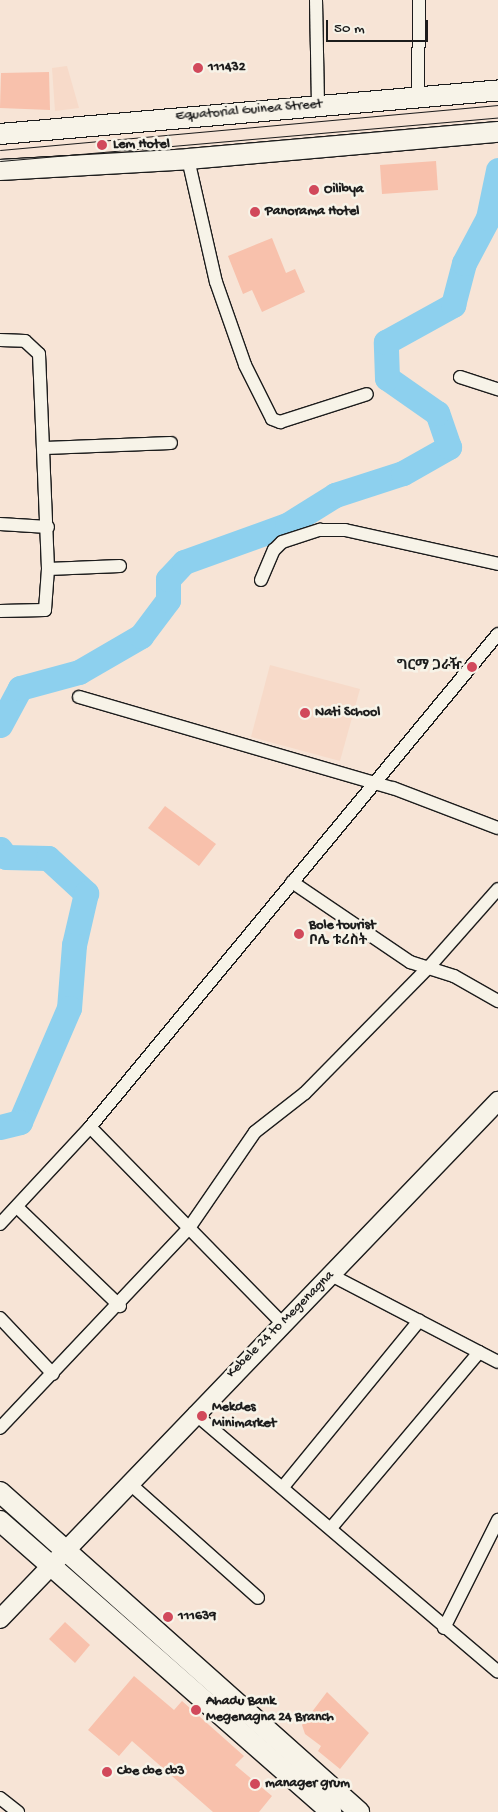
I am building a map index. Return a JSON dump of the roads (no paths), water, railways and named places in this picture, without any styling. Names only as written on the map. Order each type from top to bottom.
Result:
[{"type":"main road","name":"Equatorial Guinea Street","points":[[3,133],[498,90]]},
{"type":"main road","points":[[0,170],[188,159],[498,132]]},
{"type":"main road","name":"Kebele 24 to Megenagna","points":[[48,1568],[281,1322],[332,1275],[498,1101]]},
{"type":"main road","points":[[0,1492],[358,1812]]},
{"type":"main road","points":[[0,1521],[48,1568],[331,1812]]},
{"type":"main road","points":[[0,1619],[48,1568]]},
{"type":"street","points":[[316,0],[318,105]]},
{"type":"street","points":[[418,98],[419,0]]},
{"type":"street","points":[[188,159],[216,282],[245,365],[272,419],[280,422],[367,394]]},
{"type":"street","points":[[0,340],[25,341],[39,354],[48,527],[48,569],[45,610],[0,610]]},
{"type":"street","points":[[460,377],[498,389]]},
{"type":"street","points":[[45,448],[171,444]]},
{"type":"street","points":[[0,524],[48,527]]},
{"type":"street","points":[[260,580],[282,542],[320,530],[345,530],[498,564]]},
{"type":"street","points":[[48,569],[120,566]]},
{"type":"street","points":[[0,1224],[90,1127],[498,634]]},
{"type":"street","points":[[79,697],[373,784],[498,828]]},
{"type":"street","points":[[292,882],[410,962],[429,967],[498,1001]]},
{"type":"street","points":[[0,1428],[120,1306],[189,1228],[255,1132],[305,1093],[429,967],[498,889]]},
{"type":"street","points":[[90,1127],[281,1322]]},
{"type":"street","points":[[17,1207],[120,1306]]},
{"type":"street","points":[[332,1275],[498,1362]]},
{"type":"street","points":[[0,1318],[53,1374]]},
{"type":"street","points":[[283,1487],[419,1321]]},
{"type":"street","points":[[331,1528],[479,1352]]},
{"type":"street","points":[[194,1413],[331,1528],[444,1628],[498,1672]]},
{"type":"street","points":[[128,1482],[258,1598]]},
{"type":"street","points":[[444,1628],[498,1520]]},
{"type":"street","points":[[0,1798],[18,1812]]},
{"type":"waterway","points":[[0,725],[20,688],[79,672],[141,636],[168,600],[168,579],[184,562],[287,525],[335,495],[403,473],[449,447],[437,413],[387,378],[386,342],[453,305],[464,263],[488,218],[498,170]]},
{"type":"waterway","points":[[0,849],[6,857],[48,858],[86,893],[74,945],[69,1008],[20,1122],[0,1127]]},
{"type":"tram line","points":[[0,150],[498,105]]},
{"type":"tram line","points":[[0,161],[498,117]]},
{"type":"place","name":"111432","points":[[198,68]]},
{"type":"place","name":"Lem Hotel","points":[[102,145]]},
{"type":"place","name":"Oilibya","points":[[314,190]]},
{"type":"place","name":"Panorama Hotel","points":[[255,212]]},
{"type":"place","name":"ግርማ ጋራዥ","points":[[472,667]]},
{"type":"place","name":"Nati School","points":[[305,713]]},
{"type":"place","name":"Bole tourist ቦሌ ቱሪስት","points":[[299,934]]},
{"type":"place","name":"Mekdes Minimarket","points":[[202,1416]]},
{"type":"place","name":"111639","points":[[168,1617]]},
{"type":"place","name":"Ahadu Bank Megenagna 24 Branch","points":[[196,1710]]},
{"type":"place","name":"Cbe cbe cb3","points":[[107,1772]]},
{"type":"place","name":"manager grum","points":[[255,1784]]}]
